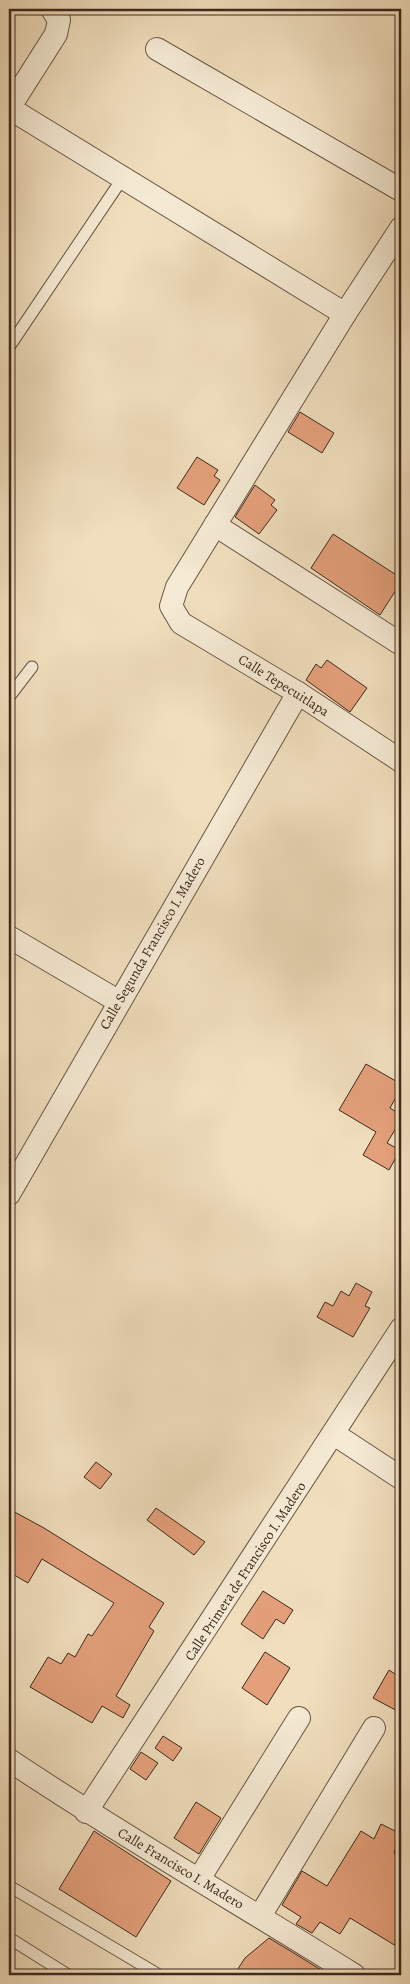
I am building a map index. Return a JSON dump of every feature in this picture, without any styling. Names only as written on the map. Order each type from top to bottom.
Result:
[{"type":"street","points":[[52,9],[59,20],[56,34],[9,108],[345,314]]},
{"type":"street","points":[[157,49],[401,190]]},
{"type":"street","points":[[401,228],[345,314],[216,525],[401,644]]},
{"type":"street","name":"Calle Tepecuitlapa","points":[[216,525],[177,588],[171,606],[181,623],[298,693],[401,761]]},
{"type":"street","name":"Calle Segunda Francisco I. Madero","points":[[9,1194],[118,1001],[298,693]]},
{"type":"street","points":[[9,937],[118,1001]]},
{"type":"street","name":"Calle Primera de Francisco I. Madero","points":[[86,1812],[401,1329]]},
{"type":"street","points":[[334,1434],[401,1478]]},
{"type":"street","points":[[198,1879],[299,1718]]},
{"type":"street","points":[[260,1916],[374,1728]]},
{"type":"street","name":"Calle Francisco I. Madero","points":[[9,1760],[86,1812],[260,1916],[354,1975]]},
{"type":"lane","points":[[9,346],[122,178]]},
{"type":"lane","points":[[9,697],[32,667]]},
{"type":"lane","points":[[9,1886],[159,1975]]},
{"type":"lane","points":[[9,1938],[68,1975]]},
{"type":"building","points":[[300,412],[334,433],[322,453],[288,432]]},
{"type":"building","points":[[197,457],[218,470],[214,476],[220,480],[204,505],[177,488]]},
{"type":"building","points":[[255,485],[275,500],[271,505],[277,510],[259,534],[235,517]]},
{"type":"building","points":[[333,534],[401,578],[401,582],[380,615],[311,568]]},
{"type":"building","points":[[327,660],[367,688],[350,712],[306,680],[316,664],[321,668]]},
{"type":"building","points":[[366,1064],[401,1084],[401,1088],[390,1108],[401,1115],[401,1120],[387,1143],[400,1150],[389,1170],[363,1155],[376,1132],[339,1110]]},
{"type":"building","points":[[356,1283],[372,1292],[365,1306],[370,1308],[353,1337],[317,1317],[325,1302],[333,1306],[341,1291],[349,1296]]},
{"type":"building","points":[[96,1462],[112,1474],[100,1489],[84,1477]]},
{"type":"building","points":[[156,1508],[205,1542],[194,1555],[147,1520]]},
{"type":"building","points":[[9,1509],[44,1528],[164,1603],[149,1627],[154,1631],[116,1696],[130,1705],[123,1718],[102,1706],[92,1723],[30,1687],[48,1657],[61,1664],[68,1653],[75,1657],[88,1634],[92,1636],[114,1603],[42,1559],[28,1583],[9,1572]]},
{"type":"building","points":[[263,1591],[293,1610],[284,1624],[276,1619],[263,1639],[241,1624]]},
{"type":"building","points":[[265,1652],[290,1668],[267,1705],[242,1688]]},
{"type":"building","points":[[389,1670],[401,1678],[401,1713],[373,1698]]},
{"type":"building","points":[[163,1736],[182,1748],[173,1761],[155,1748]]},
{"type":"building","points":[[141,1752],[158,1763],[146,1780],[130,1769]]},
{"type":"building","points":[[196,1802],[221,1818],[199,1854],[174,1838]]},
{"type":"building","points":[[381,1824],[401,1834],[394,1853],[401,1857],[401,1949],[350,1918],[340,1934],[320,1922],[312,1933],[296,1924],[301,1917],[282,1905],[302,1871],[327,1886],[361,1831],[374,1839]]},
{"type":"building","points":[[94,1831],[171,1881],[136,1937],[59,1889]]},
{"type":"building","points":[[269,1938],[329,1975],[234,1975],[245,1958]]}]
